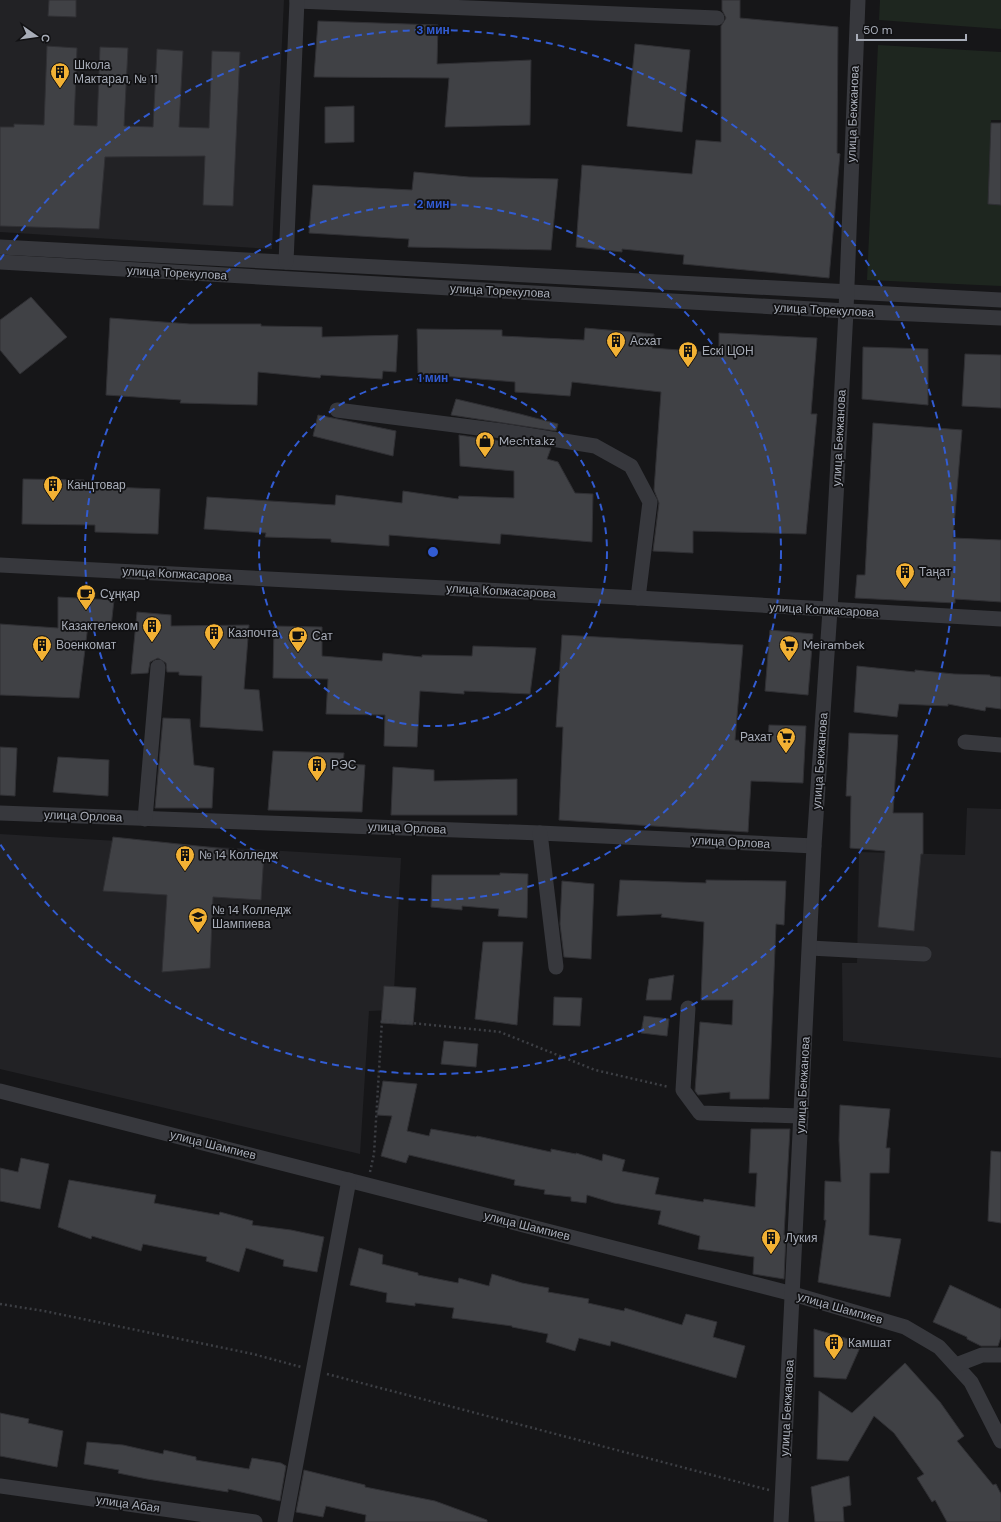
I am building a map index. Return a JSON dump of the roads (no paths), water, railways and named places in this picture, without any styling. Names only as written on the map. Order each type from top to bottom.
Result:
[{"type":"street","name":"улица Бекжанова","points":[[781,1522],[814,846],[830,610],[846,311],[858,0]]},
{"type":"street","points":[[286,262],[297,1],[717,18]]},
{"type":"street","name":"улица Торекулова","points":[[0,247],[1001,300]]},
{"type":"street","name":"улица Торекулова","points":[[0,262],[846,311],[1001,318]]},
{"type":"street","points":[[337,410],[502,431],[595,446],[631,466],[650,502],[638,598]]},
{"type":"street","name":"улица Копжасарова","points":[[0,565],[638,598],[1001,619]]},
{"type":"street","points":[[145,819],[158,667]]},
{"type":"street","points":[[964,742],[1001,745]]},
{"type":"street","name":"улица Орлова","points":[[0,813],[540,833],[814,846]]},
{"type":"street","points":[[540,833],[556,967]]},
{"type":"street","points":[[810,948],[924,954]]},
{"type":"street","points":[[688,1008],[683,1090],[700,1113],[801,1116]]},
{"type":"street","name":"улица Шампиев","points":[[0,1091],[793,1294],[905,1327],[939,1347],[971,1382],[1001,1441]]},
{"type":"street","points":[[285,1522],[349,1180]]},
{"type":"street","points":[[956,1365],[982,1355],[1001,1355]]},
{"type":"street","name":"улица Абая","points":[[0,1486],[256,1522]]},
{"type":"place","name":"Школа Мактарал, № 11","points":[[60,89]]},
{"type":"place","name":"Асхат","points":[[616,358]]},
{"type":"place","name":"Ескі ЦОН","points":[[688,368]]},
{"type":"place","name":"Mechta.kz","points":[[485,458]]},
{"type":"place","name":"Канцтовар","points":[[53,502]]},
{"type":"place","name":"Таңат","points":[[905,589]]},
{"type":"place","name":"Сұңқар","points":[[86,611]]},
{"type":"place","name":"Казактелеком","points":[[152,643]]},
{"type":"place","name":"Казпочта","points":[[214,650]]},
{"type":"place","name":"Сат","points":[[298,653]]},
{"type":"place","name":"Военкомат","points":[[42,662]]},
{"type":"place","name":"Meirambek","points":[[789,662]]},
{"type":"place","name":"Рахат","points":[[786,754]]},
{"type":"place","name":"РЭС","points":[[317,782]]},
{"type":"place","name":"№ 14 Колледж","points":[[185,872]]},
{"type":"place","name":"№ 14 Колледж Шампиева","points":[[198,934]]},
{"type":"place","name":"Лукия","points":[[771,1255]]},
{"type":"place","name":"Камшат","points":[[834,1360]]}]
